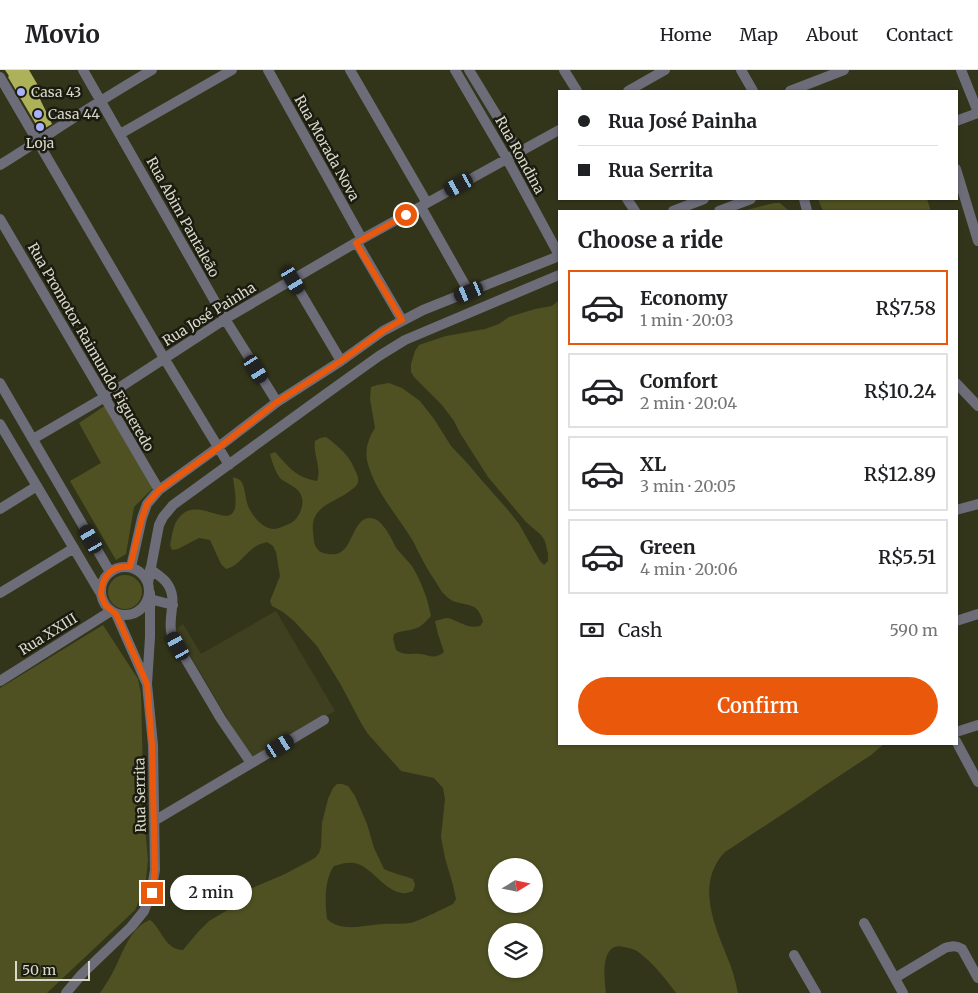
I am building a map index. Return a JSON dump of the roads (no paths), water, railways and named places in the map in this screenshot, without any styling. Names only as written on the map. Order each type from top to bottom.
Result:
[{"type":"street","name":"Rua Abim Pantaleão","points":[[83,70],[224,319],[277,402]]},
{"type":"street","points":[[0,164],[152,70]]},
{"type":"street","points":[[120,134],[232,70]]},
{"type":"street","name":"Rua Morada Nova","points":[[268,70],[402,320]]},
{"type":"street","points":[[350,70],[469,292]]},
{"type":"street","name":"Rua Rondina","points":[[455,70],[507,159],[558,253]]},
{"type":"street","name":"Rua Rondina","points":[[470,70],[519,152]]},
{"type":"street","points":[[564,70],[576,90]]},
{"type":"street","points":[[630,90],[665,70]]},
{"type":"street","points":[[741,70],[752,90]]},
{"type":"street","points":[[793,90],[844,70]]},
{"type":"street","points":[[958,120],[978,113],[961,70]]},
{"type":"street","points":[[0,77],[164,358],[229,465]]},
{"type":"street","name":"Rua José Painha","points":[[33,439],[105,397],[224,319],[359,241],[558,131]]},
{"type":"street","points":[[958,176],[978,241]]},
{"type":"street","points":[[676,210],[701,200]]},
{"type":"street","points":[[722,210],[748,200]]},
{"type":"street","name":"Rua Promotor Raimundo Figueredo","points":[[0,219],[159,490]]},
{"type":"street","points":[[130,567],[147,504],[159,490],[218,448],[277,402],[402,320],[558,255]]},
{"type":"street","name":"Rua Serrita","points":[[66,993],[82,974],[131,927],[144,911],[152,893],[155,870],[152,745],[147,684],[150,637],[149,592],[150,569],[162,517],[173,505],[378,356],[405,340],[558,275]]},
{"type":"street","points":[[293,280],[341,361]]},
{"type":"street","points":[[0,383],[110,572]]},
{"type":"street","points":[[958,386],[978,406]]},
{"type":"street","points":[[0,424],[101,594],[106,606],[114,613],[147,684]]},
{"type":"street","points":[[0,509],[37,486]]},
{"type":"street","points":[[958,509],[978,504]]},
{"type":"street","points":[[0,593],[74,548]]},
{"type":"street","points":[[101,594],[105,578],[116,568],[130,567],[138,570],[144,576],[149,592],[146,604],[138,612],[127,616],[114,613]]},
{"type":"street","points":[[150,569],[165,581],[173,594],[170,624],[172,636],[221,719],[251,763]]},
{"type":"street","points":[[149,592],[173,605]]},
{"type":"street","name":"Rua XXIII","points":[[0,681],[114,613]]},
{"type":"street","points":[[958,620],[978,614]]},
{"type":"street","points":[[154,821],[324,720]]},
{"type":"street","points":[[958,731],[978,725]]},
{"type":"street","points":[[958,745],[978,782]]},
{"type":"street","points":[[864,923],[903,993]]},
{"type":"street","points":[[895,978],[952,945],[962,949],[978,978]]},
{"type":"street","points":[[794,955],[816,993]]},
{"type":"place","name":"Casa 43","points":[[21,92]]},
{"type":"place","name":"Casa 44","points":[[38,114]]},
{"type":"place","name":"Loja","points":[[40,127]]}]
